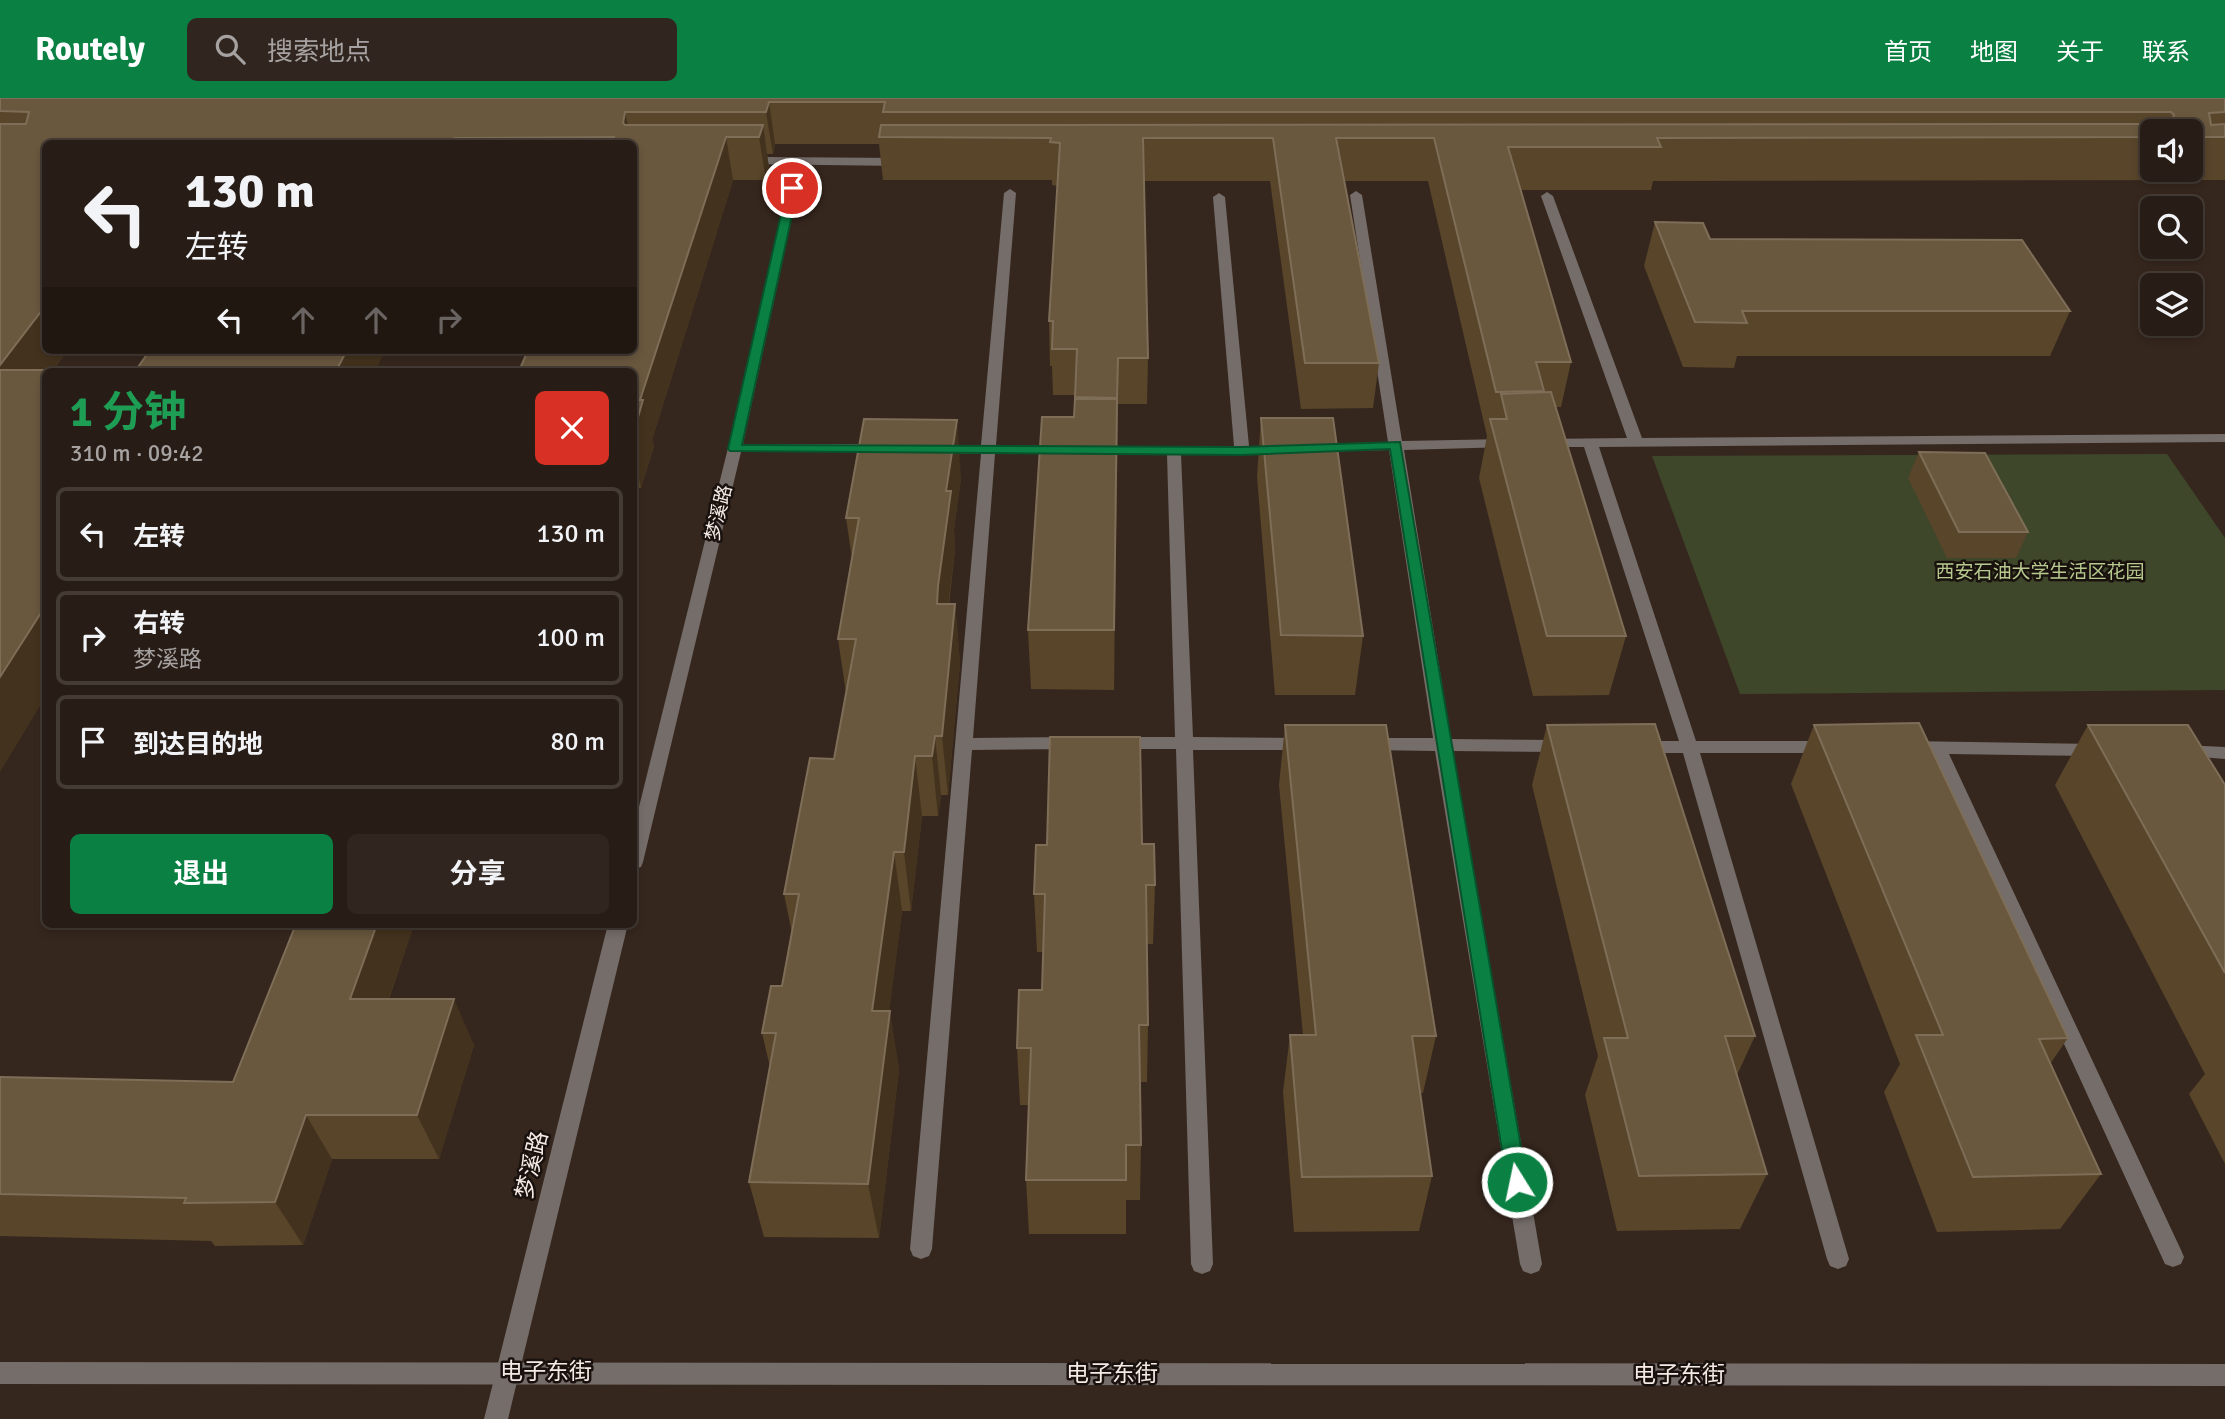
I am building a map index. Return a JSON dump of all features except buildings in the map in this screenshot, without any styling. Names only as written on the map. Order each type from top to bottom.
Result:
[{"type":"street","points":[[729,161],[924,162]]},
{"type":"street","name":"梦溪路","points":[[637,850],[735,449],[798,162]]},
{"type":"street","points":[[921,1250],[966,744],[1010,194]]},
{"type":"street","points":[[1356,195],[1443,744],[1531,1264]]},
{"type":"street","points":[[1547,196],[1636,442]]},
{"type":"street","points":[[1219,197],[1242,451]]},
{"type":"street","points":[[923,449],[1242,451],[1590,442],[2223,441]]},
{"type":"street","points":[[1590,442],[1690,748],[1838,1259]]},
{"type":"street","points":[[735,449],[897,448]]},
{"type":"street","points":[[1174,450],[1202,1264]]},
{"type":"street","points":[[966,744],[1320,744]]},
{"type":"street","points":[[1347,744],[1580,746]]},
{"type":"street","points":[[1621,747],[1855,747]]},
{"type":"street","points":[[1882,747],[2118,750]]},
{"type":"street","points":[[1937,747],[2173,1257]]},
{"type":"street","points":[[2159,751],[2220,752],[2225,769]]},
{"type":"street","name":"梦溪路","points":[[496,1419],[617,928]]},
{"type":"street","name":"电子东街","points":[[0,1373],[509,1371],[2225,1375]]},
{"type":"green space","name":"西安石油大学生活区花园","points":[[2167,454],[2225,538],[2225,690],[1740,694],[1652,456]]},
{"type":"route","points":[[792,188],[735,449],[1242,451],[1396,445],[1517,1182]]}]
